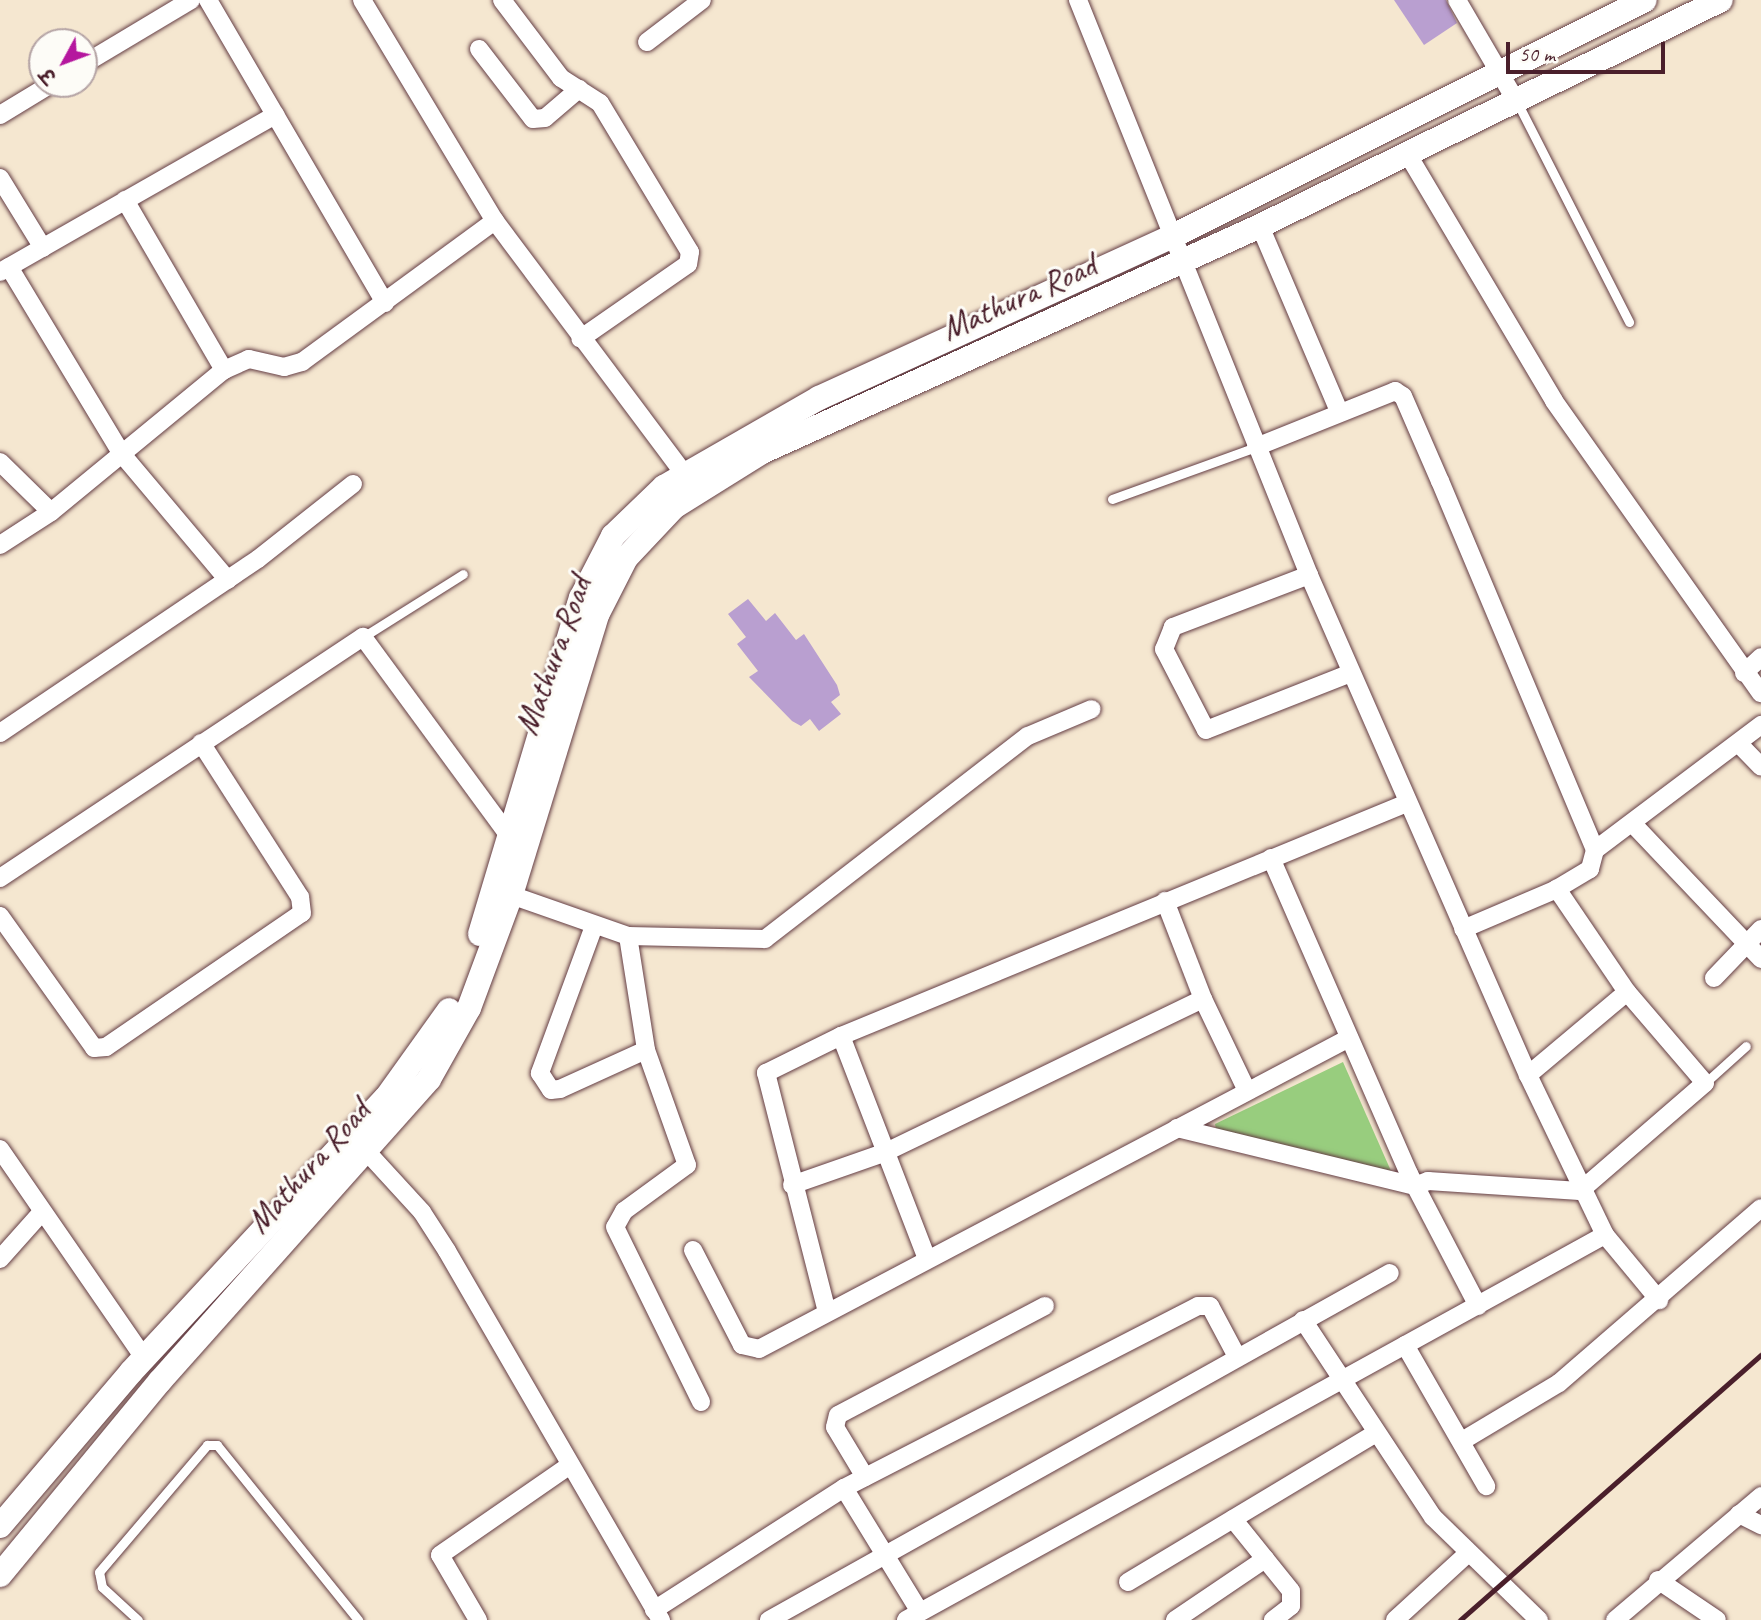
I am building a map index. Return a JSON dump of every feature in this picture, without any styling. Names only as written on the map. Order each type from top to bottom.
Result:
[{"type":"main road","name":"Mathura Road","points":[[0,1526],[144,1358],[424,1053],[478,943],[531,750],[594,568],[613,536],[689,482],[819,398],[1175,235],[1645,0]]},
{"type":"main road","name":"Mathura Road","points":[[0,1575],[160,1381],[368,1153],[429,1079],[462,1020],[511,895],[598,613],[626,558],[689,482],[1260,226],[1721,0]]},
{"type":"street","points":[[98,56],[191,0]]},
{"type":"street","points":[[208,0],[385,303]]},
{"type":"street","points":[[362,0],[495,221],[580,340],[689,482]]},
{"type":"street","points":[[502,0],[555,71],[600,103],[691,258],[580,340]]},
{"type":"street","points":[[647,42],[702,0]]},
{"type":"street","points":[[1078,0],[1175,235],[1256,447],[1309,575],[1528,1075],[1580,1191],[1605,1235],[1659,1300]]},
{"type":"street","points":[[1457,0],[1516,101]]},
{"type":"street","points":[[479,49],[534,119],[545,118],[579,89]]},
{"type":"street","points":[[0,114],[28,98]]},
{"type":"street","points":[[228,580],[121,453],[5,270],[275,115]]},
{"type":"street","points":[[1407,153],[1554,401],[1744,673],[1761,693]]},
{"type":"street","points":[[0,178],[43,248]]},
{"type":"street","points":[[125,200],[224,370]]},
{"type":"street","points":[[0,545],[51,512],[224,370],[249,359],[292,366],[385,303],[495,221]]},
{"type":"street","points":[[1260,226],[1339,411]]},
{"type":"street","points":[[1256,447],[1387,390],[1403,396],[1595,850],[1590,869],[1557,889],[1463,929]]},
{"type":"street","points":[[0,462],[51,512]]},
{"type":"street","points":[[0,733],[228,580],[353,484]]},
{"type":"street","points":[[1309,575],[1173,627],[1164,649],[1206,730],[1351,673]]},
{"type":"street","points":[[0,878],[363,637],[509,836]]},
{"type":"street","points":[[1744,673],[1761,657]]},
{"type":"street","points":[[511,895],[628,936],[765,939],[1028,736],[1092,709]]},
{"type":"street","points":[[1595,850],[1740,745],[1761,725]]},
{"type":"street","points":[[0,916],[94,1048],[106,1047],[302,913],[300,897],[201,743]]},
{"type":"street","points":[[1740,745],[1761,767]]},
{"type":"street","points":[[827,1312],[763,1080],[773,1067],[1165,901],[1407,803]]},
{"type":"street","points":[[1633,824],[1761,958]]},
{"type":"street","points":[[1271,858],[1415,1186],[1478,1306]]},
{"type":"street","points":[[1177,1128],[1415,1186],[1428,1181],[1580,1191],[1705,1083],[1627,992],[1557,889]]},
{"type":"street","points":[[1165,901],[1203,999],[1247,1091]]},
{"type":"street","points":[[594,926],[540,1073],[551,1090],[560,1089],[646,1050]]},
{"type":"street","points":[[1714,978],[1761,929]]},
{"type":"street","points":[[628,936],[646,1050],[687,1165],[624,1211],[615,1227],[701,1402]]},
{"type":"street","points":[[1528,1075],[1627,992]]},
{"type":"street","points":[[792,1185],[886,1152],[1203,999]]},
{"type":"street","points":[[841,1036],[927,1259]]},
{"type":"street","points":[[693,1250],[748,1350],[827,1312],[1349,1038]]},
{"type":"street","points":[[0,1149],[41,1213],[144,1358]]},
{"type":"street","points":[[368,1153],[422,1212],[658,1615],[844,1488],[1198,1306],[1210,1306],[1236,1356]]},
{"type":"street","points":[[1462,1441],[1548,1391],[1659,1300],[1761,1208]]},
{"type":"street","points":[[0,1259],[41,1213]]},
{"type":"street","points":[[844,1488],[883,1551],[913,1616],[1605,1235]]},
{"type":"street","points":[[769,1620],[883,1551],[1390,1273]]},
{"type":"street","points":[[865,1477],[835,1427],[838,1415],[1045,1306]]},
{"type":"street","points":[[1303,1320],[1374,1434],[1467,1554],[1539,1620]]},
{"type":"street","points":[[1405,1345],[1486,1486]]},
{"type":"street","points":[[1128,1582],[1374,1434]]},
{"type":"street","points":[[478,1620],[440,1555],[570,1465]]},
{"type":"street","points":[[1615,1620],[1658,1580],[1761,1496]]},
{"type":"street","points":[[1739,1514],[1761,1525]]},
{"type":"street","points":[[1233,1519],[1293,1599],[1273,1620]]},
{"type":"street","points":[[1395,1620],[1467,1554]]},
{"type":"street","points":[[1175,1620],[1265,1559]]},
{"type":"street","points":[[1658,1580],[1717,1620]]},
{"type":"lane","points":[[1516,101],[1629,322]]},
{"type":"lane","points":[[1112,499],[1256,447]]},
{"type":"lane","points":[[363,637],[463,574]]},
{"type":"lane","points":[[1705,1083],[1746,1046]]},
{"type":"lane","points":[[138,1620],[102,1587],[99,1572],[207,1446],[216,1445],[358,1620]]},
{"type":"green space","points":[[1343,1062],[1391,1171],[1216,1129],[1215,1124]]},
{"type":"building","points":[[1394,0],[1446,0],[1457,23],[1424,45]]},
{"type":"building","points":[[748,599],[766,621],[775,613],[796,640],[804,634],[837,685],[840,695],[831,702],[841,714],[819,731],[810,719],[801,726],[792,721],[749,677],[758,671],[737,644],[746,637],[728,614]]},
{"type":"railway","points":[[1460,1620],[1761,1355]]}]
